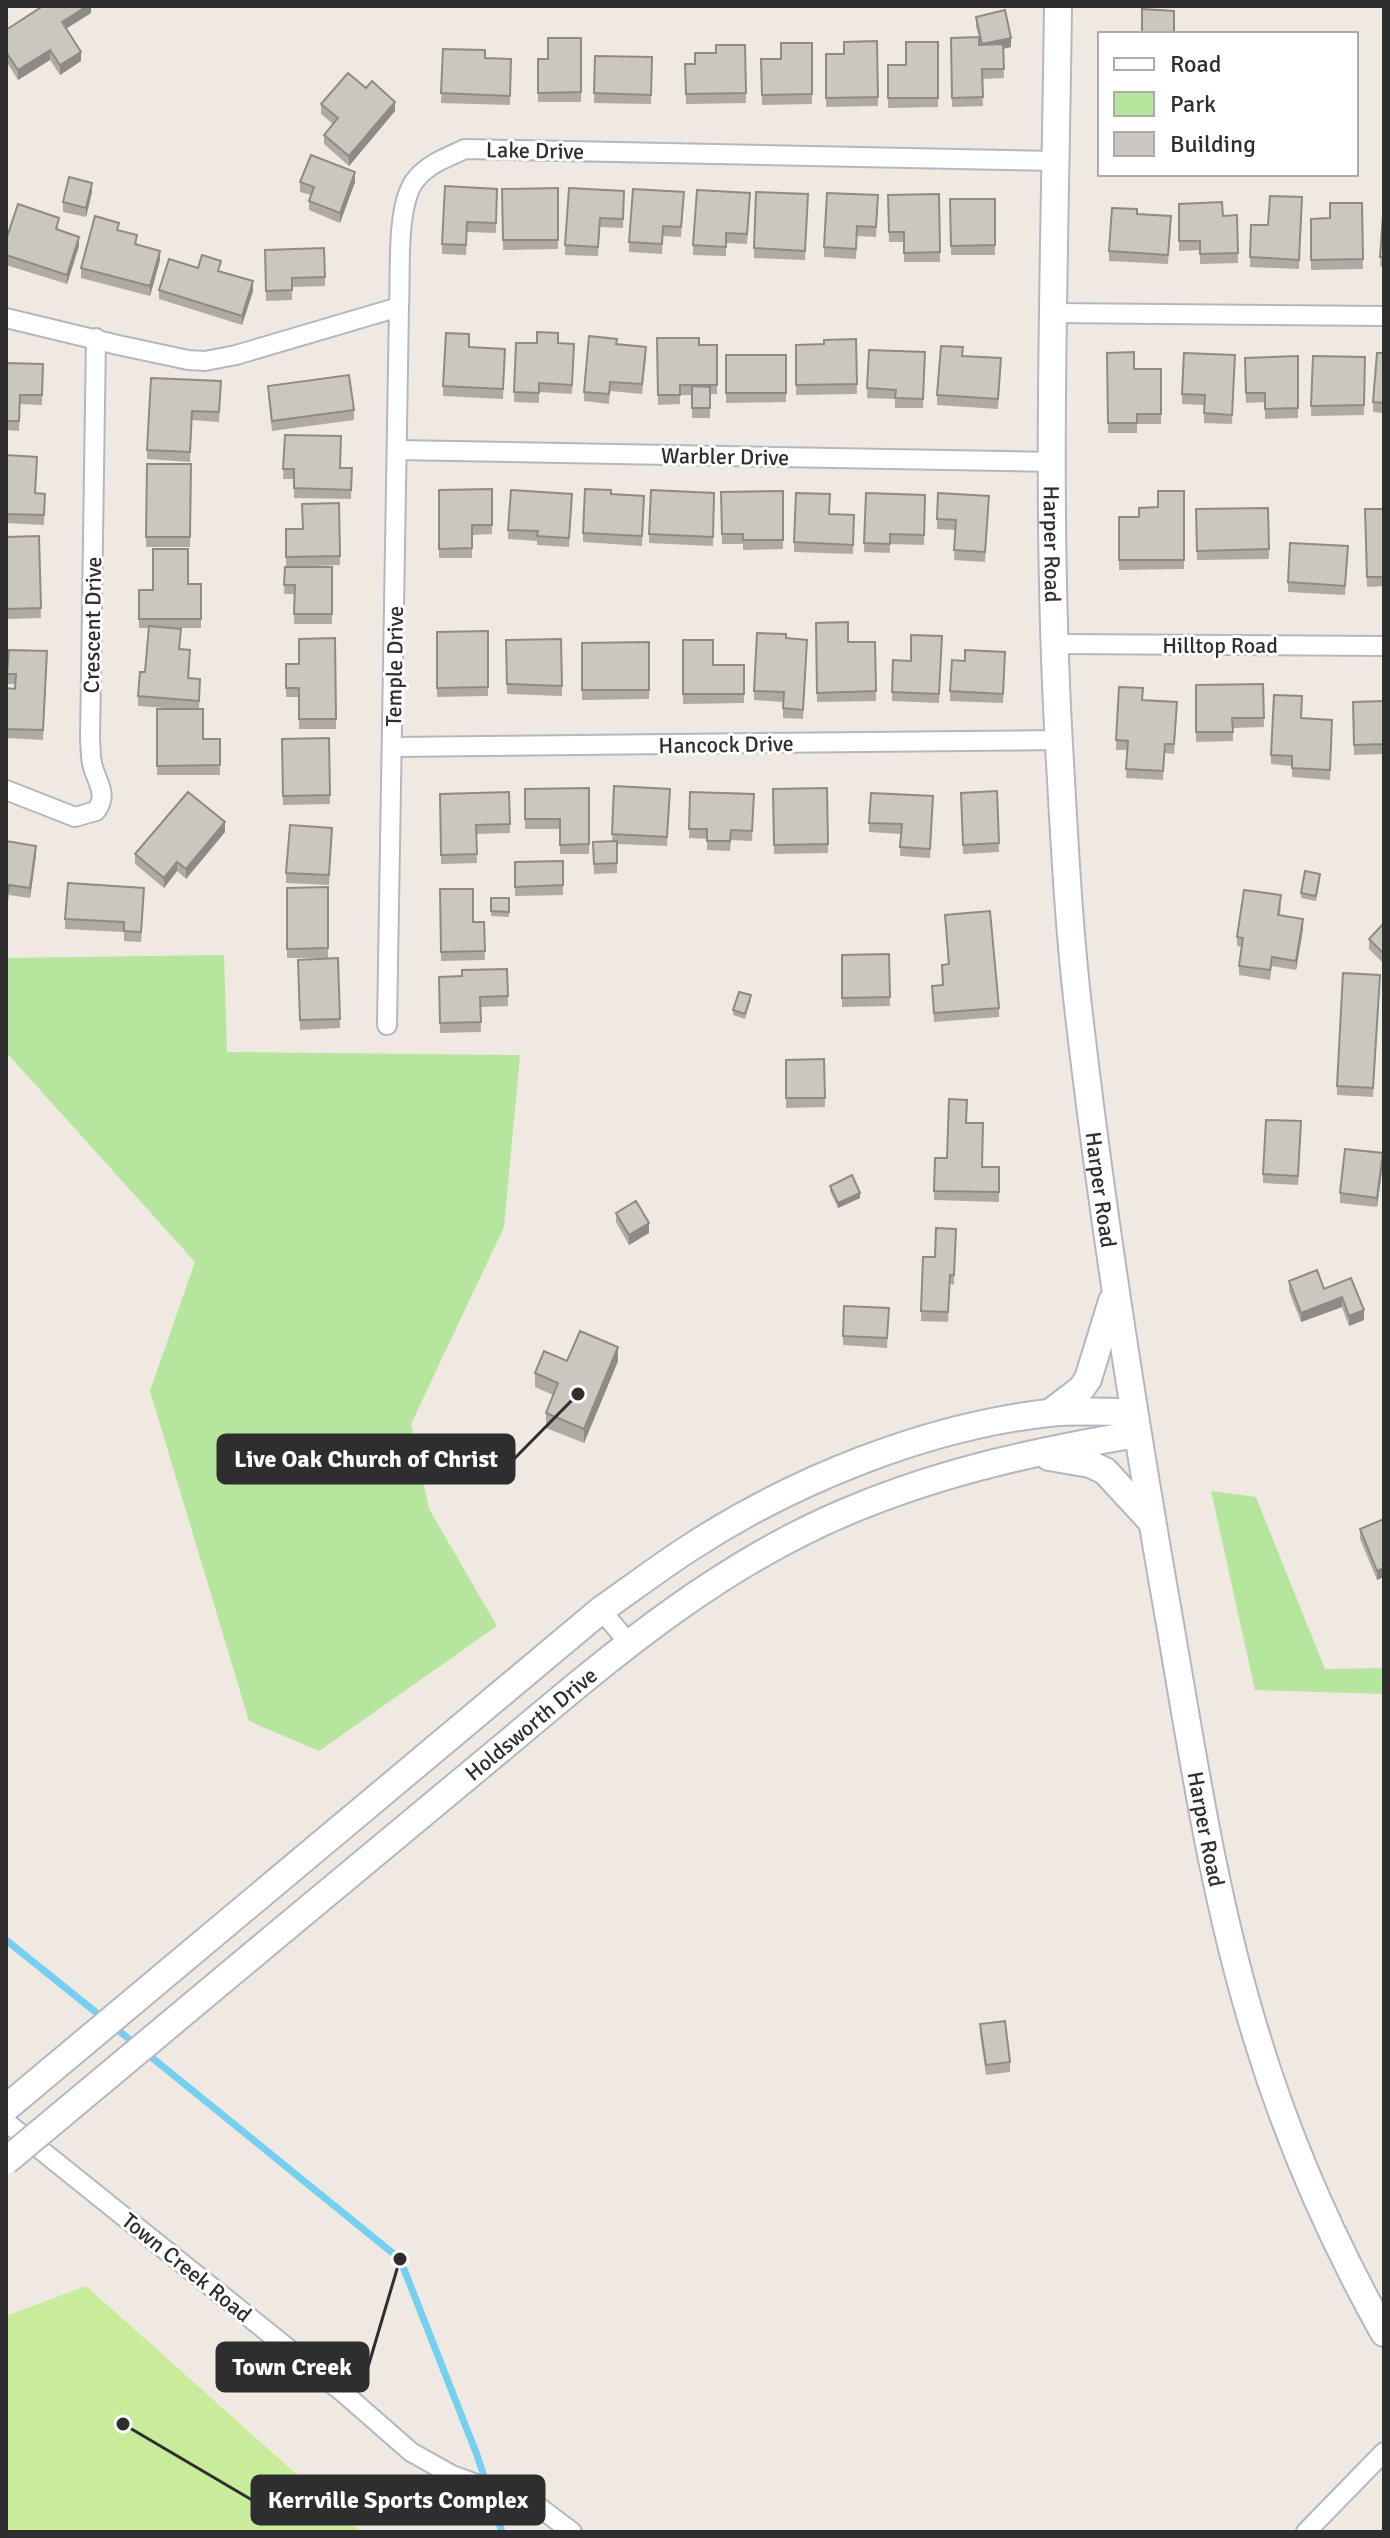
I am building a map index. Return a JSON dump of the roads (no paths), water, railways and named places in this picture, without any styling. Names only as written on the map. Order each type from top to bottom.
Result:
[{"type":"main road","name":"Harper Road","points":[[1058,6],[1053,462],[1059,740],[1077,1001],[1114,1290],[1191,1748],[1245,2000],[1297,2151],[1343,2256],[1384,2333]]},
{"type":"main road","points":[[1051,1412],[1081,1389],[1088,1379],[1114,1290]]},
{"type":"main road","name":"Holdsworth Drive","points":[[6,2108],[601,1610],[692,1546],[773,1501],[841,1469],[925,1439],[980,1424],[1051,1412],[1136,1423]]},
{"type":"main road","name":"Holdsworth Drive","points":[[6,2161],[628,1642],[714,1581],[804,1531],[857,1507],[937,1478],[1136,1423]]},
{"type":"main road","points":[[1025,1454],[1078,1461],[1101,1469],[1152,1522]]},
{"type":"street","name":"Lake Drive","points":[[399,307],[404,207],[409,193],[415,180],[435,162],[465,149],[1056,161]]},
{"type":"street","points":[[6,318],[174,357],[205,361],[236,355],[399,307]]},
{"type":"street","name":"Temple Drive","points":[[387,1025],[399,307]]},
{"type":"street","points":[[1055,313],[1384,316]]},
{"type":"street","name":"Crescent Drive","points":[[6,790],[75,817],[96,811],[103,796],[92,764],[90,739],[96,338]]},
{"type":"street","name":"Warbler Drive","points":[[397,450],[1053,462]]},
{"type":"street","name":"Hilltop Road","points":[[1056,644],[1384,646]]},
{"type":"street","name":"Hancock Drive","points":[[392,747],[1059,740]]},
{"type":"street","points":[[601,1610],[628,1642]]},
{"type":"street","name":"Town Creek Road","points":[[6,2122],[334,2386],[411,2452],[452,2475],[539,2507],[572,2532]]},
{"type":"street","points":[[1306,2532],[1384,2452]]},
{"type":"waterway","points":[[6,1940],[103,2018]]},
{"type":"waterway","points":[[113,2026],[400,2259],[477,2455],[502,2532]]},
{"type":"place","name":"Live Oak Church of Christ","points":[[578,1394]]},
{"type":"place","name":"Town Creek","points":[[400,2259]]},
{"type":"place","name":"Kerrville Sports Complex","points":[[123,2424]]}]
